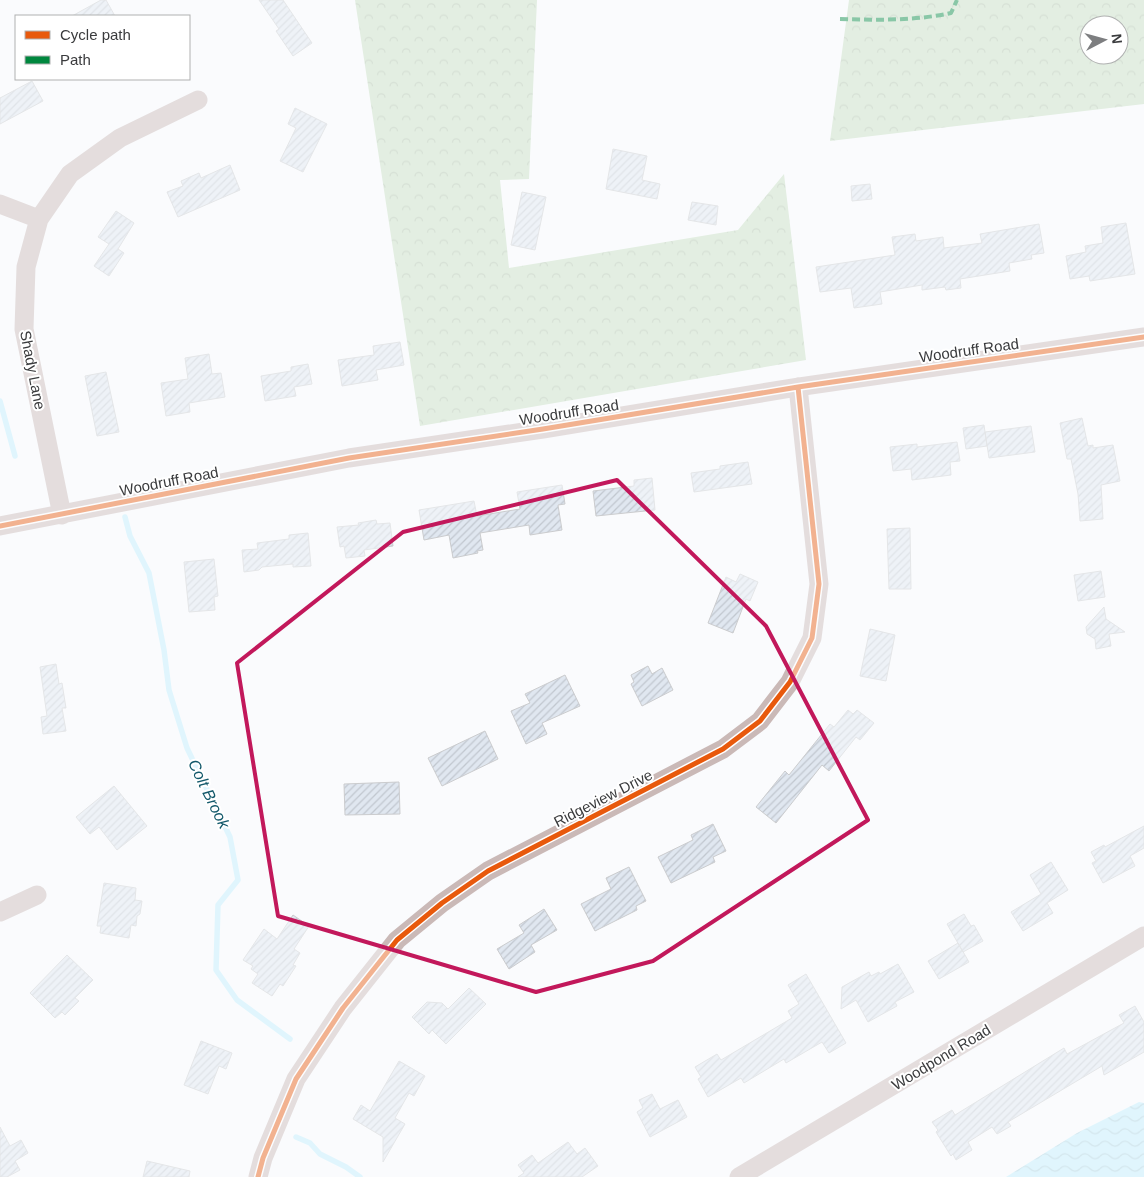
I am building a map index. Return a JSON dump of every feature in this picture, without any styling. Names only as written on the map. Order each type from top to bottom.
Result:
[{"type":"street","name":"Shady Lane","points":[[62,515],[24,329],[26,267],[39,219],[70,174],[120,138],[198,100]]},
{"type":"street","points":[[0,204],[39,219]]},
{"type":"street","name":"Woodruff Road","points":[[0,526],[349,458],[798,387],[1144,337]]},
{"type":"street","name":"Ridgeview Drive","points":[[258,1177],[263,1158],[296,1079],[342,1008],[398,940],[442,903],[488,871],[723,749],[760,721],[790,682],[812,638],[819,584],[798,387]]},
{"type":"street","points":[[0,912],[37,895]]},
{"type":"street","name":"Woodpond Road","points":[[739,1177],[1144,936]]},
{"type":"highlighted area","points":[[617,480],[766,626],[868,820],[653,961],[536,992],[278,916],[237,663],[403,532]]},
{"type":"green space","points":[[355,0],[537,0],[529,179],[500,180],[509,268],[738,230],[784,174],[806,360],[420,426]]},
{"type":"green space","points":[[849,0],[1144,0],[1144,104],[830,141]]},
{"type":"water","points":[[1139,1102],[1144,1103],[1144,1177],[1006,1177],[1077,1133]]},
{"type":"building","points":[[101,0],[106,0],[114,15],[74,15]]},
{"type":"building","points":[[259,0],[283,0],[312,43],[293,56],[276,31],[279,29]]},
{"type":"building","points":[[32,81],[43,101],[0,124],[0,98]]},
{"type":"building","points":[[295,108],[327,124],[303,172],[280,161],[296,128],[288,124]]},
{"type":"building","points":[[613,149],[647,156],[642,180],[660,184],[657,199],[606,189]]},
{"type":"building","points":[[230,165],[240,190],[178,217],[167,192],[183,186],[181,181],[199,173],[201,178]]},
{"type":"building","points":[[870,184],[872,199],[852,201],[851,186]]},
{"type":"building","points":[[522,192],[546,197],[535,250],[511,245]]},
{"type":"building","points":[[692,202],[718,206],[716,225],[688,220]]},
{"type":"building","points":[[116,211],[134,223],[118,249],[124,253],[109,276],[94,266],[109,244],[98,237]]},
{"type":"building","points":[[1126,223],[1135,274],[1090,281],[1089,276],[1070,279],[1066,256],[1086,252],[1085,246],[1103,243],[1101,227]]},
{"type":"building","points":[[1039,224],[1044,253],[1031,255],[1032,259],[1009,263],[1010,271],[960,279],[961,288],[946,290],[945,287],[922,290],[922,285],[880,292],[882,304],[854,308],[851,288],[820,292],[816,267],[895,255],[892,237],[915,234],[916,241],[943,237],[944,248],[982,243],[980,234]]},
{"type":"building","points":[[400,342],[404,365],[376,370],[378,380],[342,386],[338,360],[374,355],[373,346]]},
{"type":"building","points":[[209,354],[212,374],[221,373],[225,397],[189,403],[190,412],[166,416],[161,383],[188,379],[185,358]]},
{"type":"building","points":[[308,364],[312,384],[294,387],[296,396],[265,401],[261,376],[291,371],[291,367]]},
{"type":"building","points":[[106,372],[119,432],[97,436],[85,376]]},
{"type":"building","points":[[1082,418],[1088,446],[1093,445],[1093,448],[1113,445],[1120,481],[1101,485],[1103,519],[1080,521],[1078,494],[1071,459],[1067,459],[1060,423]]},
{"type":"building","points":[[984,425],[987,446],[966,449],[963,428]]},
{"type":"building","points":[[1031,426],[1035,452],[989,458],[985,432]]},
{"type":"building","points":[[957,442],[960,461],[950,462],[951,475],[912,480],[911,469],[893,471],[890,447],[917,444],[917,447]]},
{"type":"building","points":[[748,462],[752,484],[694,492],[691,473],[720,469],[720,466]]},
{"type":"building","points":[[652,478],[655,510],[596,516],[593,491],[634,486],[634,480]]},
{"type":"building","points":[[562,485],[565,504],[558,505],[562,530],[530,535],[529,525],[480,533],[483,550],[477,551],[478,553],[453,558],[449,535],[424,540],[419,510],[474,501],[477,516],[520,509],[517,492]]},
{"type":"building","points":[[376,520],[377,524],[390,523],[393,546],[364,550],[365,556],[346,558],[344,546],[340,547],[337,527],[359,525],[358,523]]},
{"type":"building","points":[[910,528],[911,589],[889,589],[887,529]]},
{"type":"building","points":[[308,533],[311,566],[293,567],[293,564],[262,567],[259,570],[244,572],[242,550],[258,549],[257,543],[289,539],[289,535]]},
{"type":"building","points":[[214,559],[218,596],[214,597],[215,610],[189,612],[184,562]]},
{"type":"building","points":[[1101,571],[1105,597],[1078,601],[1074,575]]},
{"type":"building","points":[[740,574],[758,582],[750,601],[746,599],[733,633],[708,623],[726,577],[736,582]]},
{"type":"building","points":[[1104,607],[1106,619],[1125,632],[1109,634],[1111,646],[1096,649],[1095,639],[1087,634],[1086,627]]},
{"type":"building","points":[[870,629],[895,635],[886,681],[860,676]]},
{"type":"building","points":[[56,664],[59,684],[62,683],[66,708],[62,708],[66,731],[43,734],[41,717],[47,716],[40,667]]},
{"type":"building","points":[[648,666],[652,674],[662,668],[673,690],[642,706],[631,684],[634,682],[631,675]]},
{"type":"building","points":[[565,675],[580,706],[542,723],[547,734],[526,744],[511,711],[530,703],[525,694]]},
{"type":"building","points":[[848,710],[853,714],[857,710],[874,723],[860,740],[856,737],[829,771],[822,765],[776,823],[756,807],[785,771],[789,775],[830,724],[834,727]]},
{"type":"building","points":[[485,731],[498,759],[442,786],[428,758]]},
{"type":"building","points":[[399,782],[400,814],[345,815],[344,784]]},
{"type":"building","points":[[114,786],[147,826],[117,850],[99,827],[90,834],[76,817]]},
{"type":"building","points":[[713,824],[726,851],[713,857],[715,862],[671,883],[658,857],[693,840],[691,835]]},
{"type":"building","points":[[1144,826],[1144,848],[1130,856],[1135,866],[1103,883],[1092,863],[1096,861],[1091,852],[1104,845],[1105,847]]},
{"type":"building","points":[[1051,862],[1068,890],[1047,903],[1053,913],[1023,931],[1011,912],[1041,894],[1030,875]]},
{"type":"building","points":[[629,867],[646,901],[636,906],[637,910],[595,931],[581,904],[611,889],[606,878]]},
{"type":"building","points":[[104,883],[136,888],[135,900],[142,901],[136,926],[131,925],[129,938],[100,933],[101,926],[97,926]]},
{"type":"building","points":[[544,909],[557,930],[531,945],[535,952],[509,969],[497,949],[524,933],[519,925]]},
{"type":"building","points":[[964,914],[971,926],[974,925],[983,941],[963,952],[947,924]]},
{"type":"building","points":[[293,915],[309,926],[294,949],[300,953],[293,965],[296,966],[283,986],[280,984],[272,996],[252,983],[258,974],[251,969],[253,966],[243,960],[264,929],[277,939]]},
{"type":"building","points":[[958,943],[969,962],[939,979],[928,961]]},
{"type":"building","points":[[67,955],[93,980],[75,998],[79,1001],[65,1015],[62,1012],[55,1018],[30,993]]},
{"type":"building","points":[[898,964],[914,992],[895,1002],[897,1006],[868,1022],[856,1000],[841,1009],[842,987],[869,972],[871,976],[879,972],[880,974]]},
{"type":"building","points":[[806,974],[846,1043],[829,1053],[822,1042],[786,1063],[784,1059],[744,1083],[741,1078],[708,1097],[698,1079],[701,1077],[695,1067],[717,1054],[721,1060],[792,1018],[788,1011],[799,1004],[788,985]]},
{"type":"building","points":[[469,988],[486,1004],[446,1044],[432,1030],[429,1034],[412,1017],[427,1002],[442,1003],[448,1009]]},
{"type":"building","points":[[1135,1006],[1144,1022],[1144,1052],[1104,1075],[1102,1066],[1008,1122],[1011,1126],[997,1134],[992,1127],[968,1142],[972,1150],[956,1160],[953,1154],[951,1156],[932,1122],[952,1110],[955,1115],[1064,1048],[1067,1054],[1124,1023],[1119,1015]]},
{"type":"building","points":[[201,1041],[232,1053],[226,1069],[219,1066],[208,1094],[184,1085]]},
{"type":"building","points":[[399,1061],[425,1076],[414,1096],[409,1093],[395,1118],[405,1124],[383,1162],[383,1137],[353,1119],[361,1105],[370,1111]]},
{"type":"building","points":[[652,1094],[660,1109],[678,1100],[687,1117],[650,1137],[637,1112],[643,1108],[639,1100]]},
{"type":"building","points":[[0,1127],[10,1146],[21,1140],[28,1153],[15,1161],[20,1170],[7,1177],[0,1177]]},
{"type":"building","points":[[568,1142],[577,1154],[585,1148],[598,1166],[582,1177],[518,1177],[524,1173],[518,1165],[532,1155],[538,1163]]},
{"type":"building","points":[[147,1161],[190,1171],[189,1177],[143,1177]]},
{"type":"waterway","name":"Colt Brook","points":[[0,401],[15,456]]},
{"type":"waterway","name":"Colt Brook","points":[[125,517],[130,536],[149,573],[164,650],[169,690],[187,748],[230,837],[238,880],[218,905],[216,970],[237,1000],[290,1039]]},
{"type":"waterway","name":"Colt Brook","points":[[296,1137],[310,1143],[320,1154],[346,1167],[360,1177]]},
{"type":"marked path","points":[[840,19],[868,20],[937,16],[951,13],[957,0]]},
{"type":"cycle path","points":[[0,526],[349,458],[543,429],[798,387],[1144,337]]},
{"type":"cycle path","points":[[258,1177],[263,1158],[296,1079],[343,1008],[397,940],[442,903],[488,871],[723,749],[760,721],[790,682],[812,638],[819,584],[798,387]]}]
